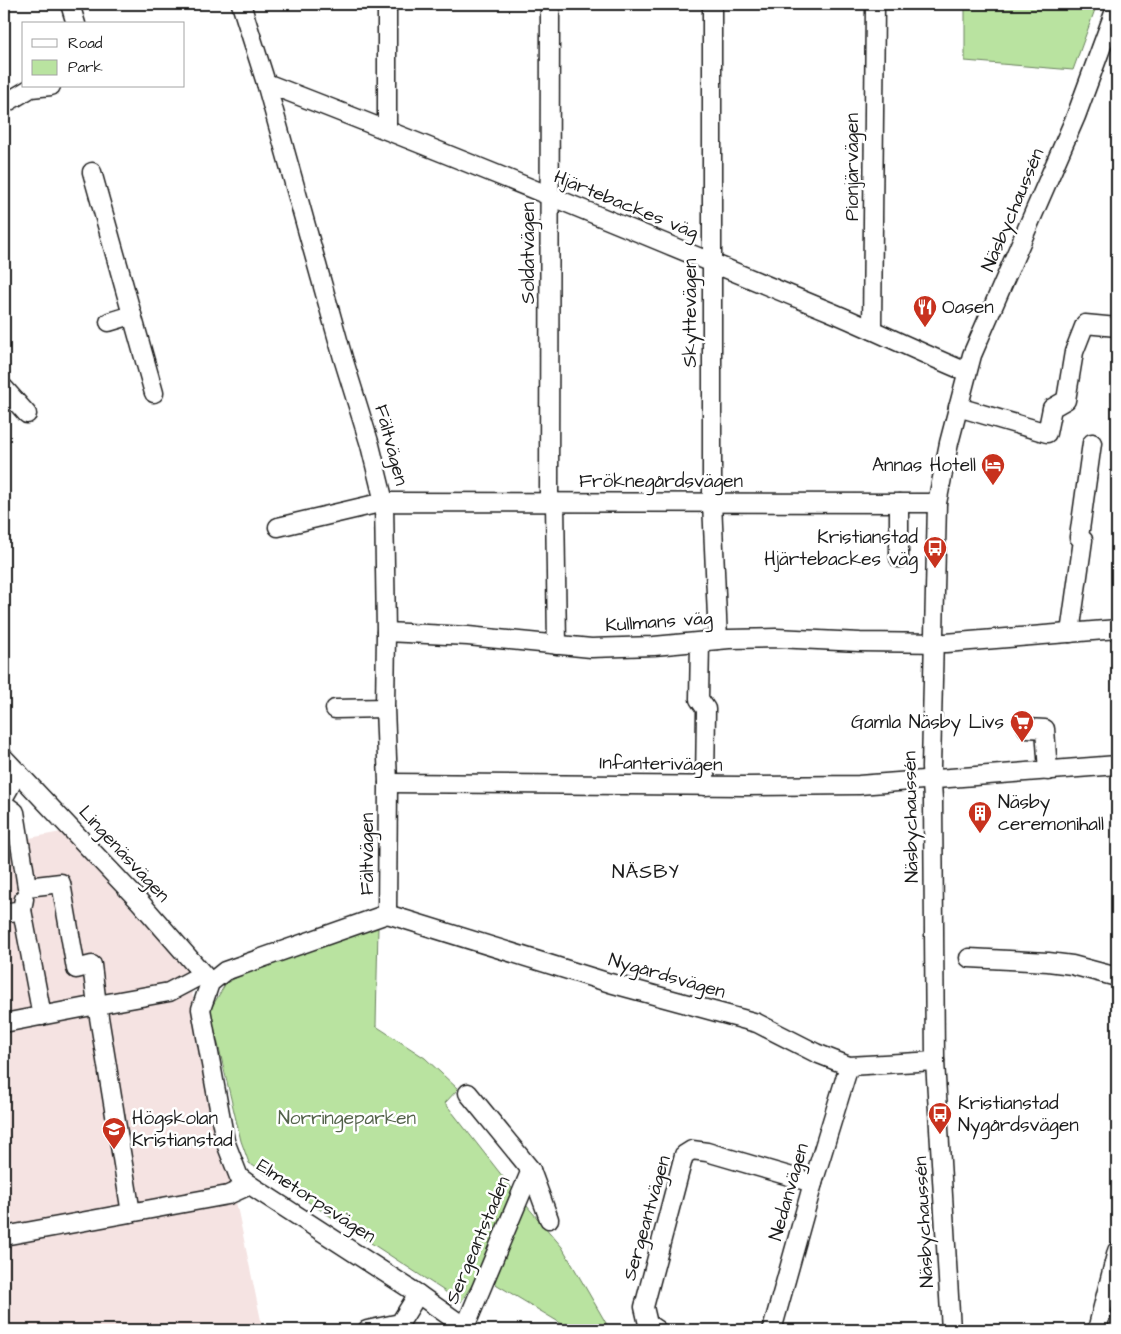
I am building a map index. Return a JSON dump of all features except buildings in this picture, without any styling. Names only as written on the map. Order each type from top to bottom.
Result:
[{"type":"street","points":[[70,4],[75,22]]},
{"type":"street","name":"Fältvägen","points":[[241,4],[266,83],[336,333],[370,445],[384,502],[388,914]]},
{"type":"street","points":[[387,4],[387,130]]},
{"type":"street","name":"Soldatvägen","points":[[550,4],[552,502],[557,645]]},
{"type":"street","name":"Skyttevägen","points":[[712,4],[712,502],[718,640]]},
{"type":"street","name":"Pionjärvägen","points":[[872,330],[875,4]]},
{"type":"street","name":"Näsbychaussén","points":[[951,1330],[935,1061],[932,779],[937,503],[948,443],[972,355],[1076,116],[1117,5]]},
{"type":"street","name":"Hjärtebackes väg","points":[[266,83],[387,130],[711,263],[967,372]]},
{"type":"street","points":[[4,104],[31,88]]},
{"type":"street","points":[[92,172],[154,394]]},
{"type":"street","points":[[109,322],[132,315]]},
{"type":"street","points":[[958,407],[1047,433],[1052,408],[1066,400],[1074,352],[1085,324],[1117,327]]},
{"type":"street","points":[[4,388],[27,414]]},
{"type":"street","points":[[1070,633],[1083,540],[1079,537],[1092,443]]},
{"type":"street","name":"Fröknegårdsvägen","points":[[278,527],[384,502],[937,503]]},
{"type":"street","points":[[899,504],[899,558]]},
{"type":"street","name":"Kullmans väg","points":[[386,632],[506,639],[591,648],[645,647],[718,640],[776,638],[934,643],[1117,629]]},
{"type":"street","points":[[700,642],[699,699],[706,709],[705,786]]},
{"type":"street","points":[[335,709],[385,708]]},
{"type":"street","points":[[1027,728],[1045,729],[1048,771]]},
{"type":"street","name":"Lingenäsvägen","points":[[4,758],[140,902],[206,978]]},
{"type":"street","name":"Infanterivägen","points":[[388,784],[859,785],[1117,766]]},
{"type":"street","points":[[4,797],[18,772]]},
{"type":"street","points":[[4,804],[15,812],[27,887],[22,910],[42,1016]]},
{"type":"street","points":[[27,887],[60,882],[76,968],[92,965],[131,1212]]},
{"type":"street","points":[[4,913],[22,910]]},
{"type":"street","points":[[4,1023],[169,992],[225,970],[388,914]]},
{"type":"street","name":"Nygårdsvägen","points":[[388,914],[610,983],[758,1023],[816,1053],[849,1066],[935,1061]]},
{"type":"street","points":[[970,958],[1048,962],[1117,977]]},
{"type":"street","name":"Elmetorpsvägen","points":[[206,978],[201,1009],[225,1141],[240,1177],[467,1328]]},
{"type":"street","name":"Nedanvägen","points":[[772,1330],[813,1183],[849,1066]]},
{"type":"street","name":"Sergeantstaden","points":[[468,1092],[531,1170],[549,1219]]},
{"type":"street","name":"Sergeantvägen","points":[[657,1330],[648,1324],[644,1307],[684,1155],[692,1150],[707,1152],[813,1183]]},
{"type":"street","name":"Sergeantstaden","points":[[467,1328],[531,1170]]},
{"type":"street","points":[[4,1236],[228,1195],[250,1185]]},
{"type":"street","points":[[1097,1330],[1117,1251]]},
{"type":"street","points":[[367,1330],[400,1322],[418,1294]]},
{"type":"shaded area","name":"Högskolan Kristianstad","points":[[61,832],[187,969],[263,1330],[4,1330],[4,843]]},
{"type":"green space","points":[[965,4],[1097,4],[1073,70],[965,61]]},
{"type":"green space","name":"Norringeparken","points":[[378,926],[376,1026],[425,1058],[458,1089],[445,1103],[514,1191],[562,1247],[610,1330],[572,1330],[479,1274],[461,1302],[249,1163],[241,1141],[210,1010],[226,983],[259,966]]},
{"type":"place","name":"Oasen","points":[[925,328]]},
{"type":"place","name":"Annas Hotell","points":[[993,486]]},
{"type":"place","name":"Kristianstad Hjärtebackes väg","points":[[935,569]]},
{"type":"place","name":"Gamla Näsby Livs","points":[[1022,743]]},
{"type":"place","name":"Näsby ceremonihall","points":[[980,834]]},
{"type":"place","name":"Kristianstad Nygårdsvägen","points":[[940,1135]]},
{"type":"place","name":"Högskolan Kristianstad","points":[[114,1150]]},
{"type":"district","name":"NÄSBY","points":[[646,872]]}]
